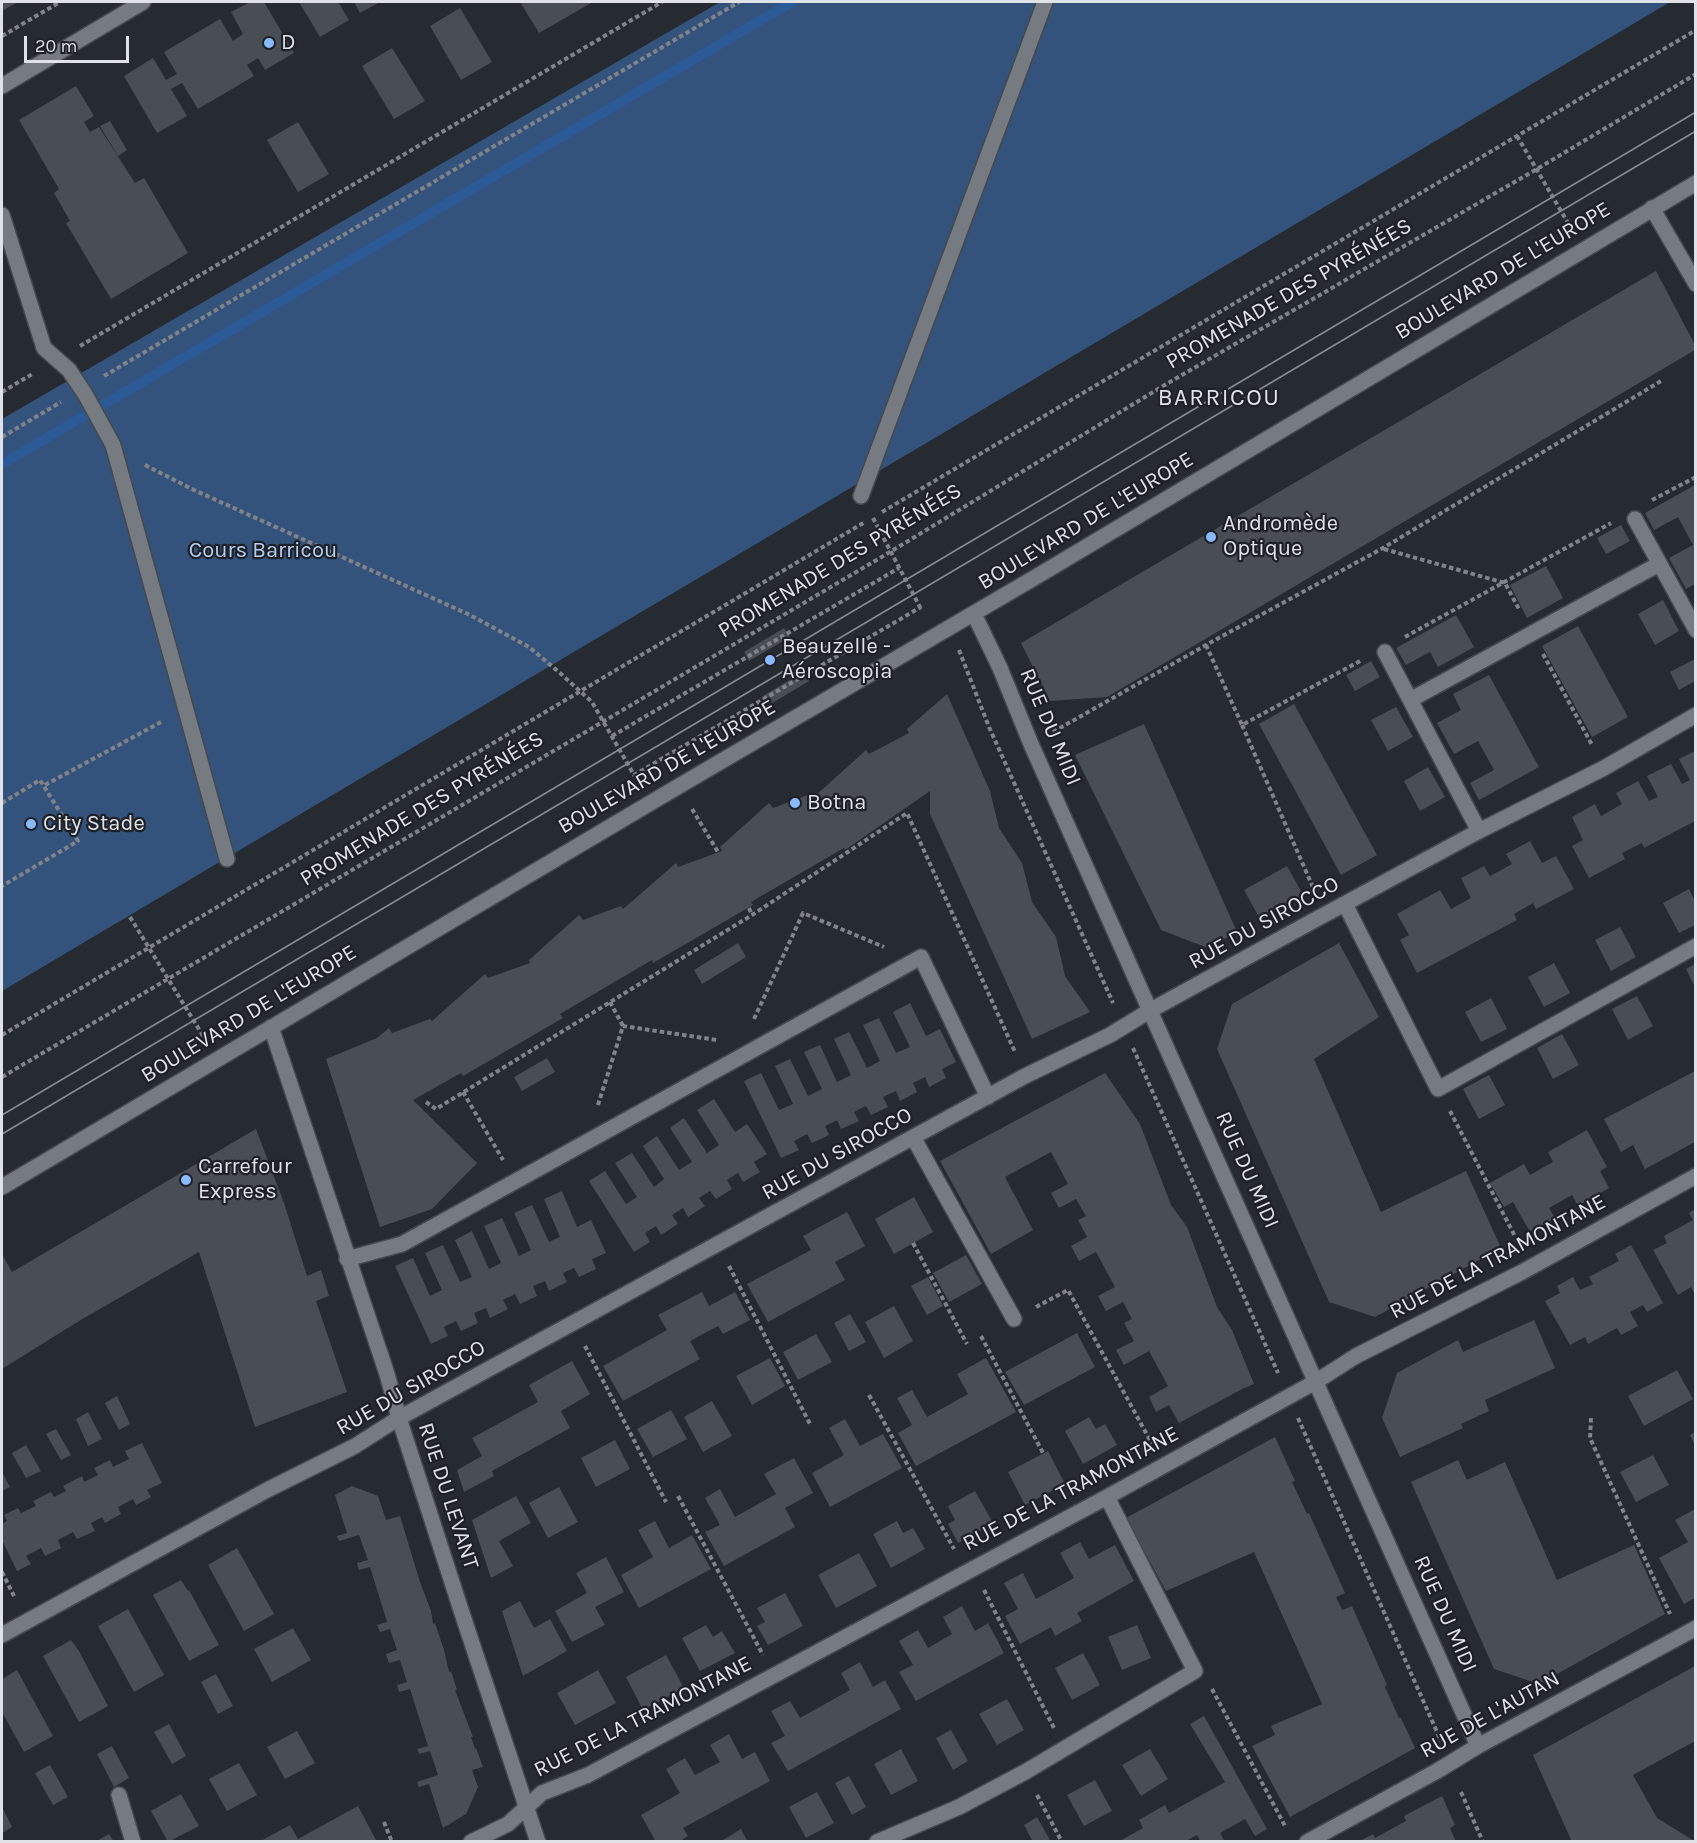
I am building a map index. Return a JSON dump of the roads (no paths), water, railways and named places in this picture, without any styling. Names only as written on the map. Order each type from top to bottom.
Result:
[{"type":"street","points":[[2,86],[142,2]]},
{"type":"street","points":[[861,496],[1045,2]]},
{"type":"street","name":"BOULEVARD DE L'EUROPE","points":[[2,1187],[974,614],[1695,183]]},
{"type":"street","points":[[1652,208],[1695,284]]},
{"type":"street","points":[[2,215],[44,348],[69,370],[113,446],[227,859]]},
{"type":"street","points":[[1635,519],[1695,630]]},
{"type":"street","points":[[1410,700],[1659,564]]},
{"type":"street","name":"RUE DU MIDI","points":[[974,614],[1478,1746]]},
{"type":"street","points":[[1385,652],[1479,831]]},
{"type":"street","name":"RUE DU SIROCCO","points":[[2,1635],[267,1490],[355,1446],[399,1418],[1025,1076],[1110,1035],[1151,1010],[1479,831],[1604,768],[1695,715]]},
{"type":"street","points":[[1345,904],[1438,1089],[1695,946]]},
{"type":"street","points":[[347,1259],[402,1245],[921,957],[988,1097]]},
{"type":"street","name":"RUE DU LEVANT","points":[[271,1028],[387,1374],[399,1418],[538,1842]]},
{"type":"street","points":[[913,1137],[1014,1319]]},
{"type":"street","name":"RUE DE LA TRAMONTANE","points":[[471,1842],[508,1824],[543,1793],[588,1775],[1107,1497],[1317,1381],[1356,1356],[1522,1272],[1695,1176]]},
{"type":"street","points":[[877,1842],[959,1807],[1025,1772],[1195,1671],[1107,1497]]},
{"type":"street","name":"RUE DE L'AUTAN","points":[[1307,1842],[1695,1628]]},
{"type":"street","points":[[119,1795],[133,1842]]},
{"type":"waterway","points":[[2,464],[792,2]]},
{"type":"tram line","points":[[2,1115],[1696,112]]},
{"type":"tram line","points":[[2,1134],[1696,131]]},
{"type":"place","name":"D","points":[[269,43]]},
{"type":"place","name":"Andromède Optique","points":[[1211,537]]},
{"type":"place","name":"Beauzelle - Aéroscopia","points":[[770,660]]},
{"type":"place","name":"Botna","points":[[795,803]]},
{"type":"place","name":"City Stade","points":[[31,824]]},
{"type":"place","name":"Carrefour Express","points":[[186,1180]]},
{"type":"district","name":"BARRICOU","points":[[1219,398]]},
{"type":"park label","name":"Cours Barricou","points":[[263,551]]}]
